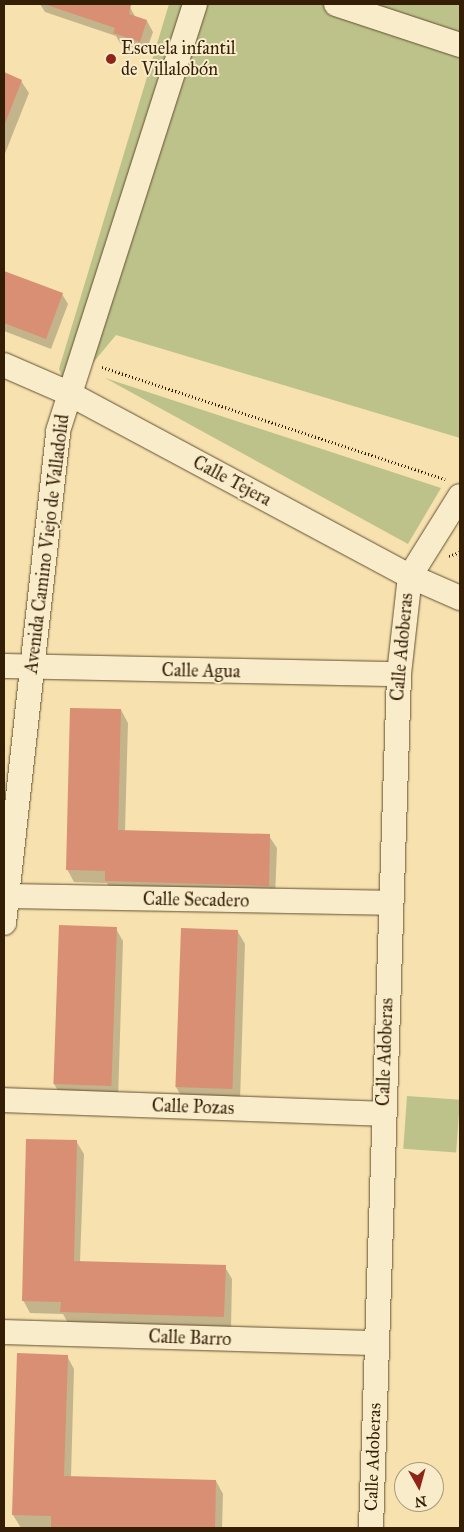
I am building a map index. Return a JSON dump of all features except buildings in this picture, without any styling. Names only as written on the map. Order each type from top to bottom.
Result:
[{"type":"street","name":"Avenida Camino Viejo de Valladolid","points":[[4,923],[5,896],[30,667],[58,431],[68,394],[195,4]]},
{"type":"street","points":[[336,4],[460,44]]},
{"type":"street","name":"Calle Tejera","points":[[4,365],[68,394],[410,576],[460,598]]},
{"type":"street","points":[[410,576],[456,488]]},
{"type":"street","name":"Calle Adoberas","points":[[370,1528],[389,903],[399,674],[410,576]]},
{"type":"street","name":"Calle Agua","points":[[4,666],[399,674]]},
{"type":"street","name":"Calle Secadero","points":[[5,896],[389,903]]},
{"type":"street","name":"Calle Pozas","points":[[4,1100],[383,1114]]},
{"type":"street","name":"Calle Barro","points":[[4,1332],[376,1343]]},
{"type":"path","points":[[79,360],[456,488]]},
{"type":"green space","points":[[169,4],[460,4],[460,438],[116,335],[68,393],[59,369]]},
{"type":"green space","points":[[105,378],[441,488],[408,544]]},
{"type":"green space","points":[[407,1096],[460,1100],[456,1153],[403,1149]]},
{"type":"place","name":"Escuela infantil de Villalobón","points":[[111,59]]}]
